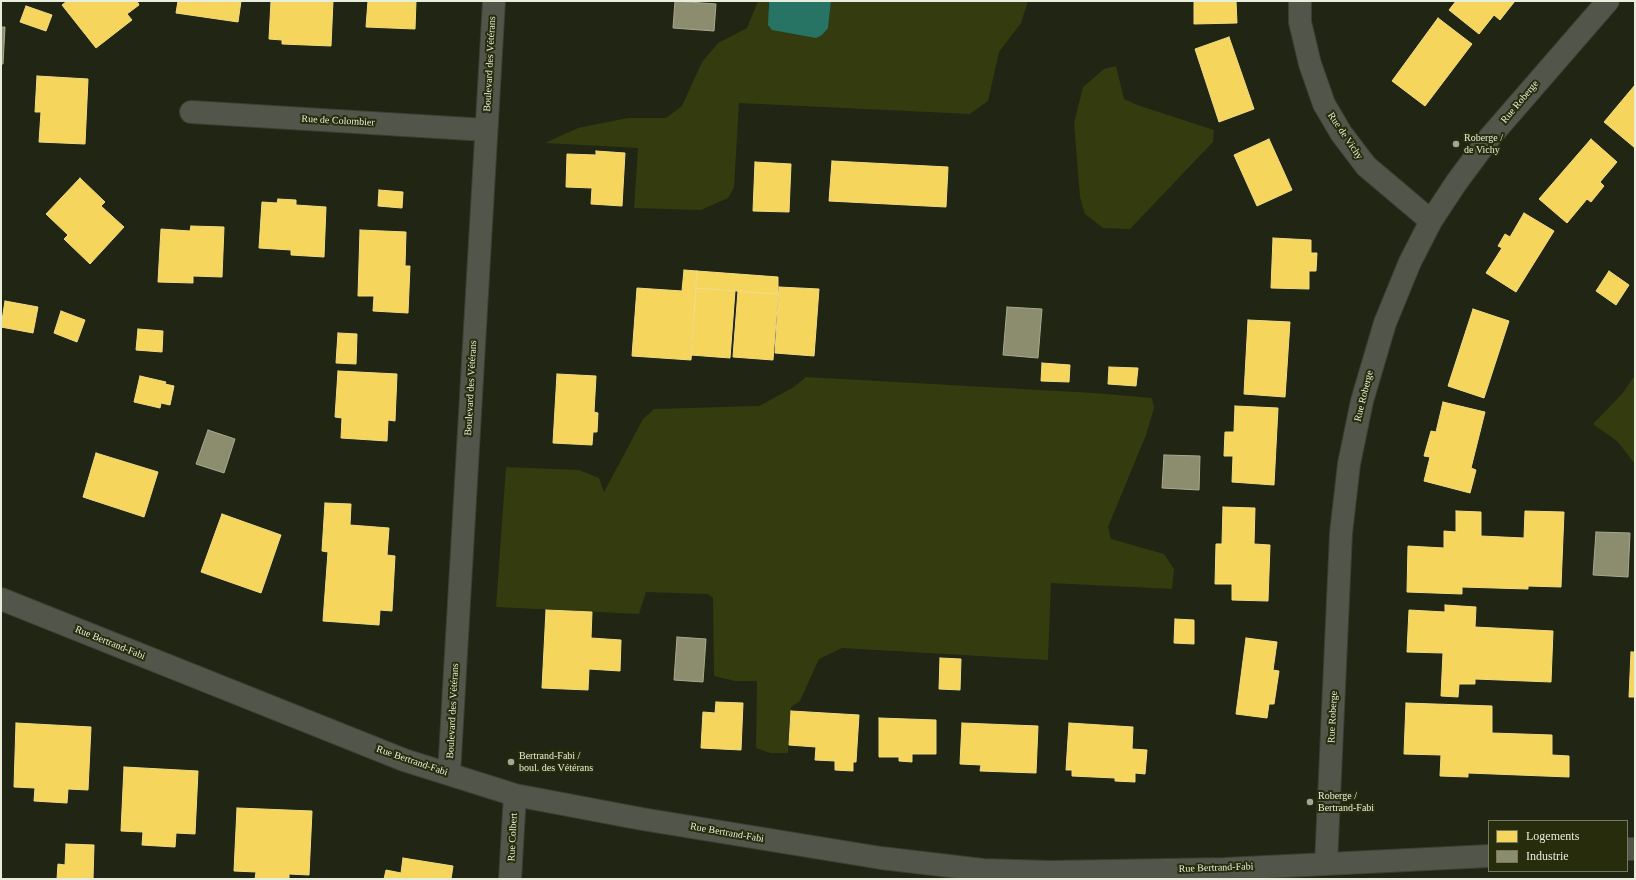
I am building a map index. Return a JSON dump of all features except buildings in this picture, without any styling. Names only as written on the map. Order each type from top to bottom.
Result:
[{"type":"street","name":"Boulevard des Vétérans","points":[[449,774],[494,1]]},
{"type":"street","name":"Rue de Vichy","points":[[1300,1],[1300,22],[1310,64],[1324,104],[1341,134],[1366,166],[1431,221]]},
{"type":"street","name":"Rue Roberge","points":[[1326,864],[1341,532],[1349,464],[1362,401],[1385,323],[1410,262],[1431,221],[1490,137],[1608,1]]},
{"type":"street","name":"Rue de Colombier","points":[[191,112],[486,130]]},
{"type":"street","name":"Rue Bertrand-Fabi","points":[[1,600],[397,757],[515,795],[556,804],[747,837],[881,858],[983,870],[1050,872],[1225,869],[1488,856]]},
{"type":"street","name":"Rue Colbert","points":[[510,879],[515,795]]},
{"type":"green space","points":[[758,1],[769,1],[768,9],[828,28],[831,1],[1028,1],[1021,23],[999,52],[988,101],[970,114],[739,103],[734,188],[728,198],[701,210],[634,208],[638,148],[545,143],[578,128],[628,118],[666,118],[682,106],[702,62],[718,43],[747,28]]},
{"type":"green space","points":[[1116,66],[1124,99],[1137,105],[1214,130],[1213,142],[1130,229],[1103,228],[1085,214],[1080,197],[1074,123],[1083,87],[1104,69]]},
{"type":"green space","points":[[1635,375],[1635,464],[1617,441],[1593,424],[1622,394]]},
{"type":"green space","points":[[806,377],[1095,393],[1152,398],[1154,408],[1146,435],[1108,527],[1111,539],[1164,554],[1174,569],[1172,589],[1051,583],[1048,660],[842,648],[819,659],[800,701],[791,707],[788,753],[770,753],[756,748],[757,681],[735,681],[714,676],[713,598],[708,594],[646,592],[639,614],[496,607],[506,467],[579,470],[599,478],[604,492],[643,419],[654,409],[759,406],[794,387]]},
{"type":"water","points":[[769,1],[831,1],[828,28],[822,35],[816,38],[772,30],[768,25]]},
{"type":"place","name":"Roberge / de Vichy","points":[[1456,144]]},
{"type":"place","name":"Bertrand-Fabi / boul. des Vétérans","points":[[511,762]]},
{"type":"place","name":"Roberge / Bertrand-Fabi","points":[[1310,802]]}]
